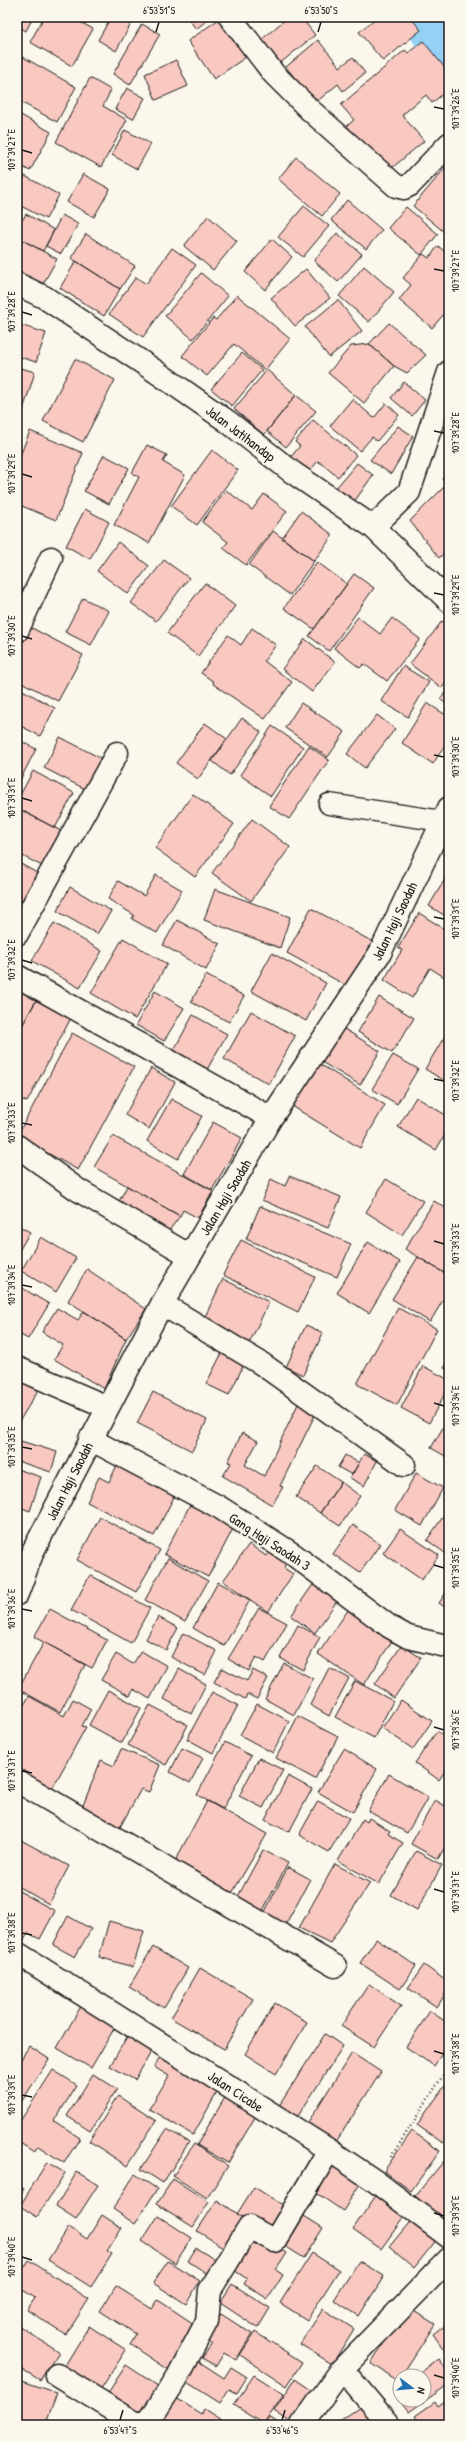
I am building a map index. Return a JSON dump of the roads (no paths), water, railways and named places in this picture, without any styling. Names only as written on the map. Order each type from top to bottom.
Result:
[{"type":"street","points":[[230,17],[274,74],[310,110],[396,186],[401,188],[410,185],[449,144]]},
{"type":"street","name":"Jalan Jatihandap","points":[[17,284],[44,297],[155,371],[227,421],[292,472],[373,527],[449,601]]},
{"type":"street","points":[[373,527],[409,492],[438,412],[449,372]]},
{"type":"street","points":[[17,632],[51,558]]},
{"type":"street","points":[[17,934],[117,753]]},
{"type":"street","name":"Jalan Haji Saodah","points":[[17,1594],[25,1547],[90,1439],[162,1304],[271,1118],[380,954],[445,815]]},
{"type":"street","points":[[17,976],[271,1118]]},
{"type":"street","points":[[17,1146],[78,1190],[190,1256]]},
{"type":"street","points":[[162,1304],[262,1364],[404,1465]]},
{"type":"street","points":[[17,1368],[107,1407]]},
{"type":"street","name":"Gang Haji Saodah 3","points":[[90,1439],[219,1508],[294,1555],[390,1627],[408,1637],[446,1646]]},
{"type":"street","points":[[17,1781],[335,1966]]},
{"type":"street","name":"Jalan Cicabe","points":[[17,1953],[329,2150],[375,2181],[449,2237]]},
{"type":"street","points":[[57,2375],[137,2424],[149,2421],[177,2378],[207,2321],[210,2290],[249,2227],[275,2241],[329,2150]]},
{"type":"street","points":[[302,2425],[342,2370],[449,2259]]},
{"type":"street","points":[[342,2370],[389,2425]]},
{"type":"lane","points":[[329,804],[445,815]]},
{"type":"waterway","points":[[434,17],[449,43]]}]
